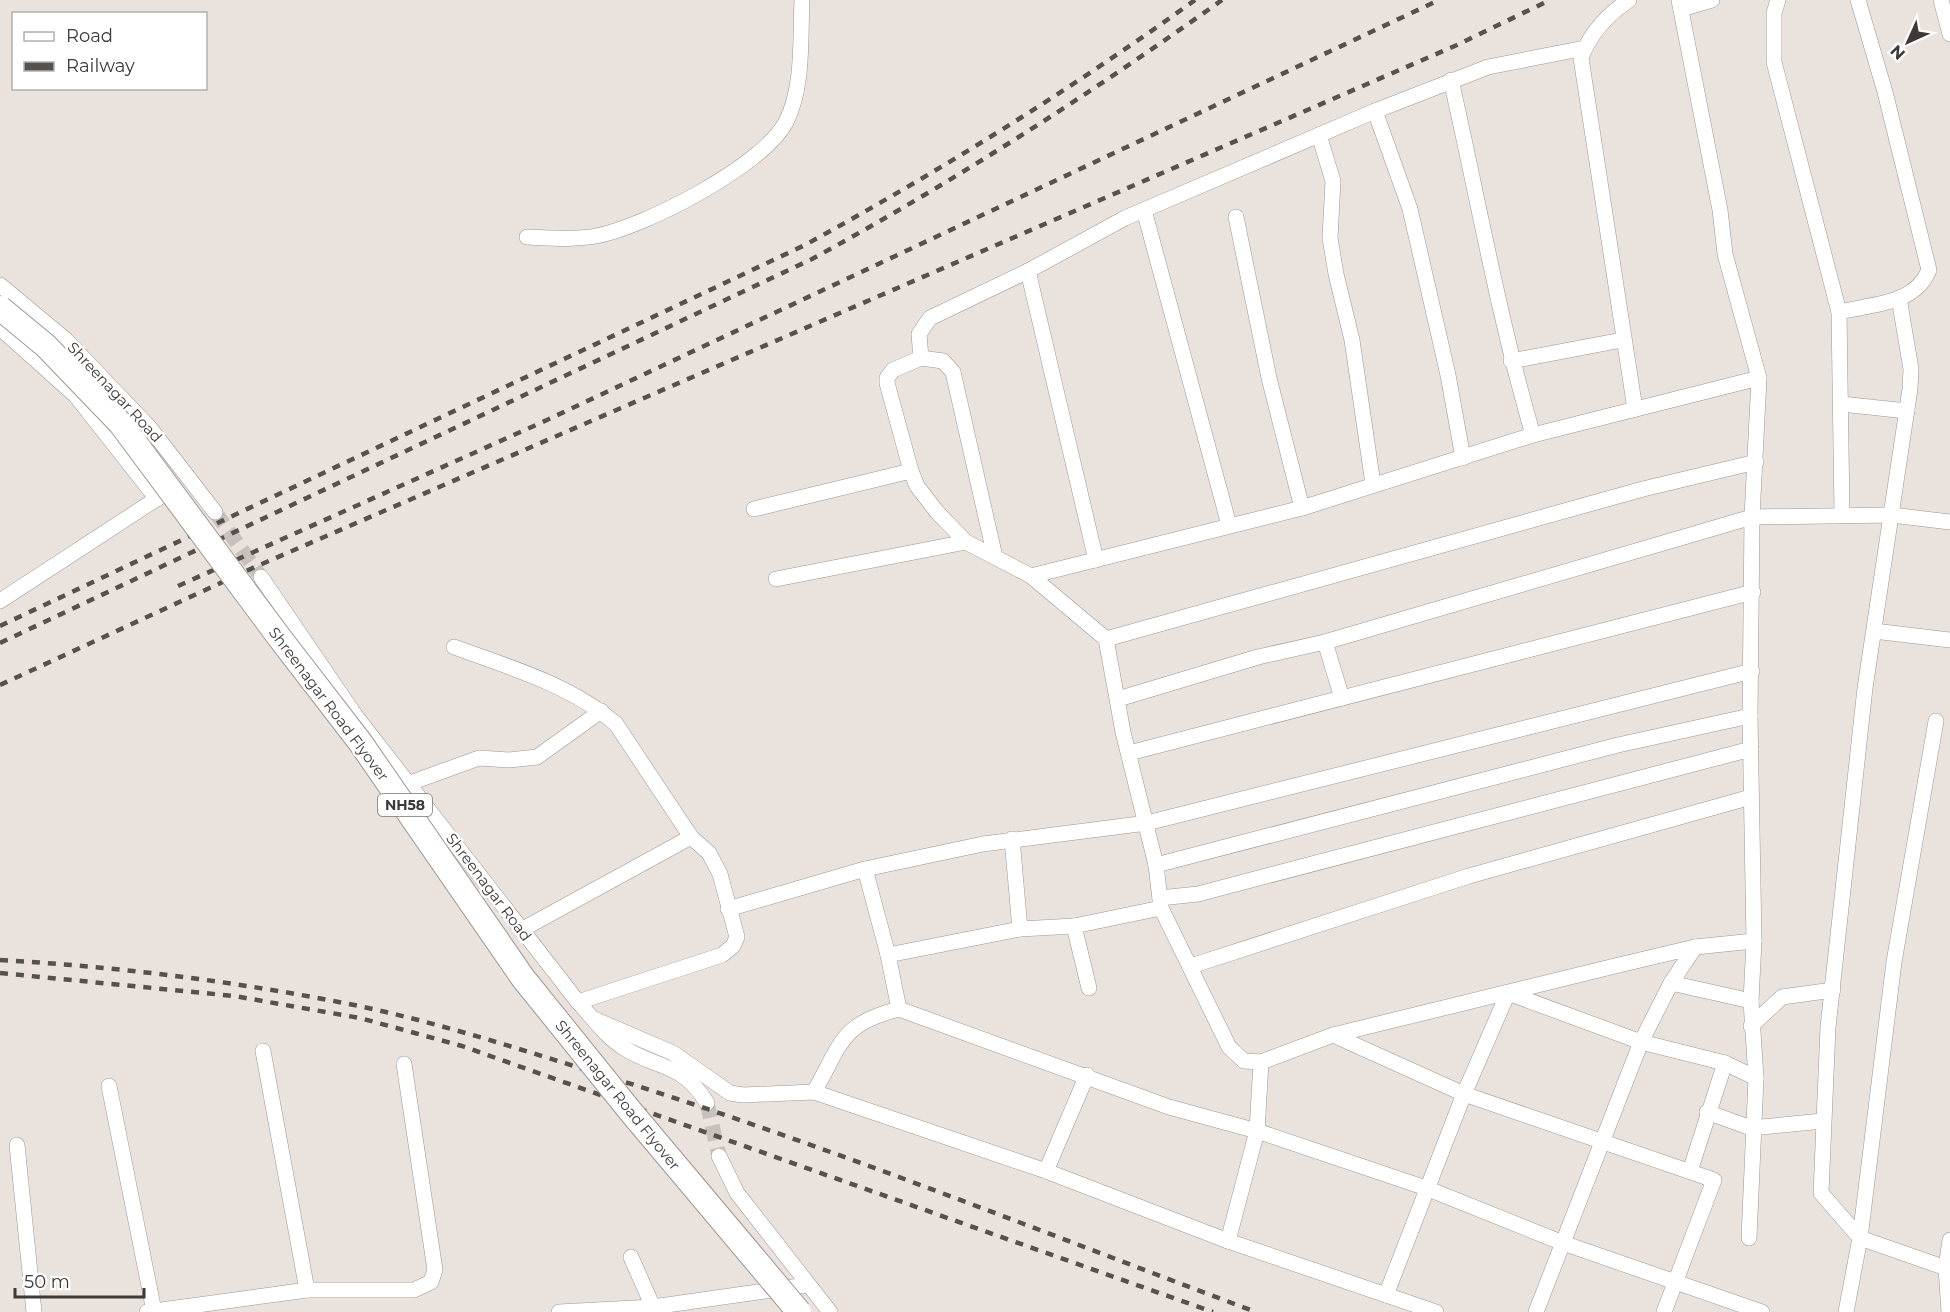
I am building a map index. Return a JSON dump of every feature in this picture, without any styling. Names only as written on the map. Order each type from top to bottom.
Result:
[{"type":"highway","name":"Shreenagar Road Flyover","points":[[0,308],[46,346],[121,424],[360,742],[523,978],[638,1121],[799,1312]]},
{"type":"street","points":[[527,237],[594,236],[622,230],[729,178],[786,123],[797,87],[802,0]]},
{"type":"street","points":[[1629,0],[1612,11],[1585,48],[1581,58],[1622,340],[1635,409]]},
{"type":"street","points":[[1712,0],[1680,4],[1720,210],[1725,254],[1759,378],[1752,517],[1750,716],[1754,941],[1750,1001],[1756,1078],[1751,1128],[1749,1238]]},
{"type":"street","points":[[1778,0],[1774,13],[1774,62],[1839,312],[1842,514]]},
{"type":"street","points":[[1839,312],[1899,298],[1916,290],[1924,283],[1929,270],[1885,92],[1858,0]]},
{"type":"street","points":[[1941,0],[1950,34]]},
{"type":"street","points":[[921,358],[919,334],[930,318],[1028,271],[1144,210],[1451,80],[1488,67],[1585,48]]},
{"type":"street","points":[[1451,80],[1497,286],[1511,361],[1533,435]]},
{"type":"street","points":[[1375,111],[1410,209],[1448,375],[1463,458]]},
{"type":"street","points":[[1319,135],[1333,180],[1330,238],[1336,274],[1353,340],[1373,484]]},
{"type":"street","points":[[1144,210],[1228,525]]},
{"type":"street","points":[[1236,217],[1269,378],[1302,508]]},
{"type":"street","points":[[1028,271],[1096,560]]},
{"type":"street","name":"Shreenagar Road","points":[[0,285],[66,340],[150,428],[173,455],[215,513]]},
{"type":"street","points":[[1899,298],[1911,369],[1907,411],[1865,688],[1833,990],[1823,1121],[1821,1193],[1860,1238],[1946,1268]]},
{"type":"street","points":[[0,328],[76,396],[157,499]]},
{"type":"street","points":[[1511,361],[1622,340]]},
{"type":"street","points":[[995,557],[953,372],[943,361],[921,358],[893,370],[887,378],[911,471],[917,486],[937,512],[966,542],[1031,576],[1106,639],[1129,753],[1156,865],[1160,903],[1229,1047],[1244,1061],[1261,1062],[1333,1035],[1695,947],[1754,941]]},
{"type":"street","points":[[1031,576],[1302,508],[1533,435],[1759,378]]},
{"type":"street","points":[[1841,404],[1907,411]]},
{"type":"street","points":[[1106,639],[1643,489],[1756,462]]},
{"type":"street","points":[[754,509],[911,471]]},
{"type":"street","points":[[0,601],[189,477]]},
{"type":"street","points":[[1118,699],[1258,657],[1325,642],[1752,517],[1892,515],[1950,522]]},
{"type":"street","points":[[776,579],[966,542]]},
{"type":"street","name":"Shreenagar Road","points":[[261,577],[355,715],[578,1002],[624,1048],[693,1081],[706,1103]]},
{"type":"street","points":[[1129,753],[1753,592]]},
{"type":"street","points":[[1874,631],[1950,640]]},
{"type":"street","points":[[1325,642],[1342,698]]},
{"type":"street","points":[[454,647],[535,676],[601,711],[616,724],[691,837],[709,853],[720,874],[737,937],[733,946],[722,954],[578,1002]]},
{"type":"street","points":[[728,909],[865,869],[1012,839],[1147,823],[1752,671]]},
{"type":"street","points":[[410,783],[479,758],[509,760],[537,757],[601,711]]},
{"type":"street","points":[[1156,865],[1618,745],[1750,716]]},
{"type":"street","points":[[1846,1312],[1860,1238],[1894,962],[1936,721]]},
{"type":"street","points":[[888,955],[1020,929],[1074,926],[1751,749]]},
{"type":"street","points":[[1191,966],[1469,876],[1751,797]]},
{"type":"street","points":[[522,930],[691,837]]},
{"type":"street","points":[[1012,839],[1020,929]]},
{"type":"street","points":[[865,869],[888,955],[899,1009]]},
{"type":"street","points":[[1074,926],[1089,988]]},
{"type":"street","points":[[1536,1312],[1641,1042],[1671,983],[1695,947]]},
{"type":"street","points":[[1671,983],[1750,1001]]},
{"type":"street","points":[[1751,1026],[1782,996],[1833,990]]},
{"type":"street","points":[[1508,993],[1641,1042],[1725,1063],[1756,1078]]},
{"type":"street","points":[[1386,1295],[1426,1188],[1508,993]]},
{"type":"street","points":[[814,1092],[849,1030],[871,1016],[899,1009],[1087,1075],[1169,1107],[1257,1131],[1426,1188],[1563,1243],[1762,1312]]},
{"type":"street","points":[[594,1020],[673,1053],[730,1093],[743,1095],[814,1092],[1046,1172],[1228,1241],[1436,1312]]},
{"type":"street","points":[[1333,1035],[1464,1094],[1714,1180],[1664,1312]]},
{"type":"street","points":[[263,1051],[307,1290]]},
{"type":"street","points":[[1228,1241],[1257,1131],[1261,1062]]},
{"type":"street","points":[[1690,1171],[1707,1112],[1725,1063]]},
{"type":"street","points":[[147,1312],[307,1290],[414,1290],[431,1282],[435,1270],[404,1064]]},
{"type":"street","points":[[1046,1172],[1087,1075]]},
{"type":"street","points":[[109,1086],[154,1311]]},
{"type":"street","points":[[1707,1112],[1751,1128],[1823,1121]]},
{"type":"street","points":[[17,1145],[34,1312]]},
{"type":"street","points":[[719,1156],[737,1193],[830,1312]]},
{"type":"street","points":[[1949,1312],[1946,1268],[1950,1240]]},
{"type":"street","points":[[631,1257],[653,1307]]},
{"type":"street","points":[[559,1312],[653,1307],[807,1285]]},
{"type":"tunnel","points":[[215,512],[261,577]]},
{"type":"tunnel","points":[[707,1103],[719,1156]]},
{"type":"railway","points":[[0,626],[805,245],[905,188],[1052,98],[1195,0]]},
{"type":"railway","points":[[0,643],[812,259],[918,199],[1021,136],[1222,0]]},
{"type":"railway","points":[[178,586],[547,420],[1439,0]]},
{"type":"railway","points":[[0,685],[255,567],[1457,45],[1550,0]]},
{"type":"railway","points":[[0,960],[136,971],[225,983],[315,997],[448,1028],[593,1072],[760,1127],[1256,1312]]},
{"type":"railway","points":[[0,973],[234,996],[360,1018],[462,1046],[1213,1312]]}]
